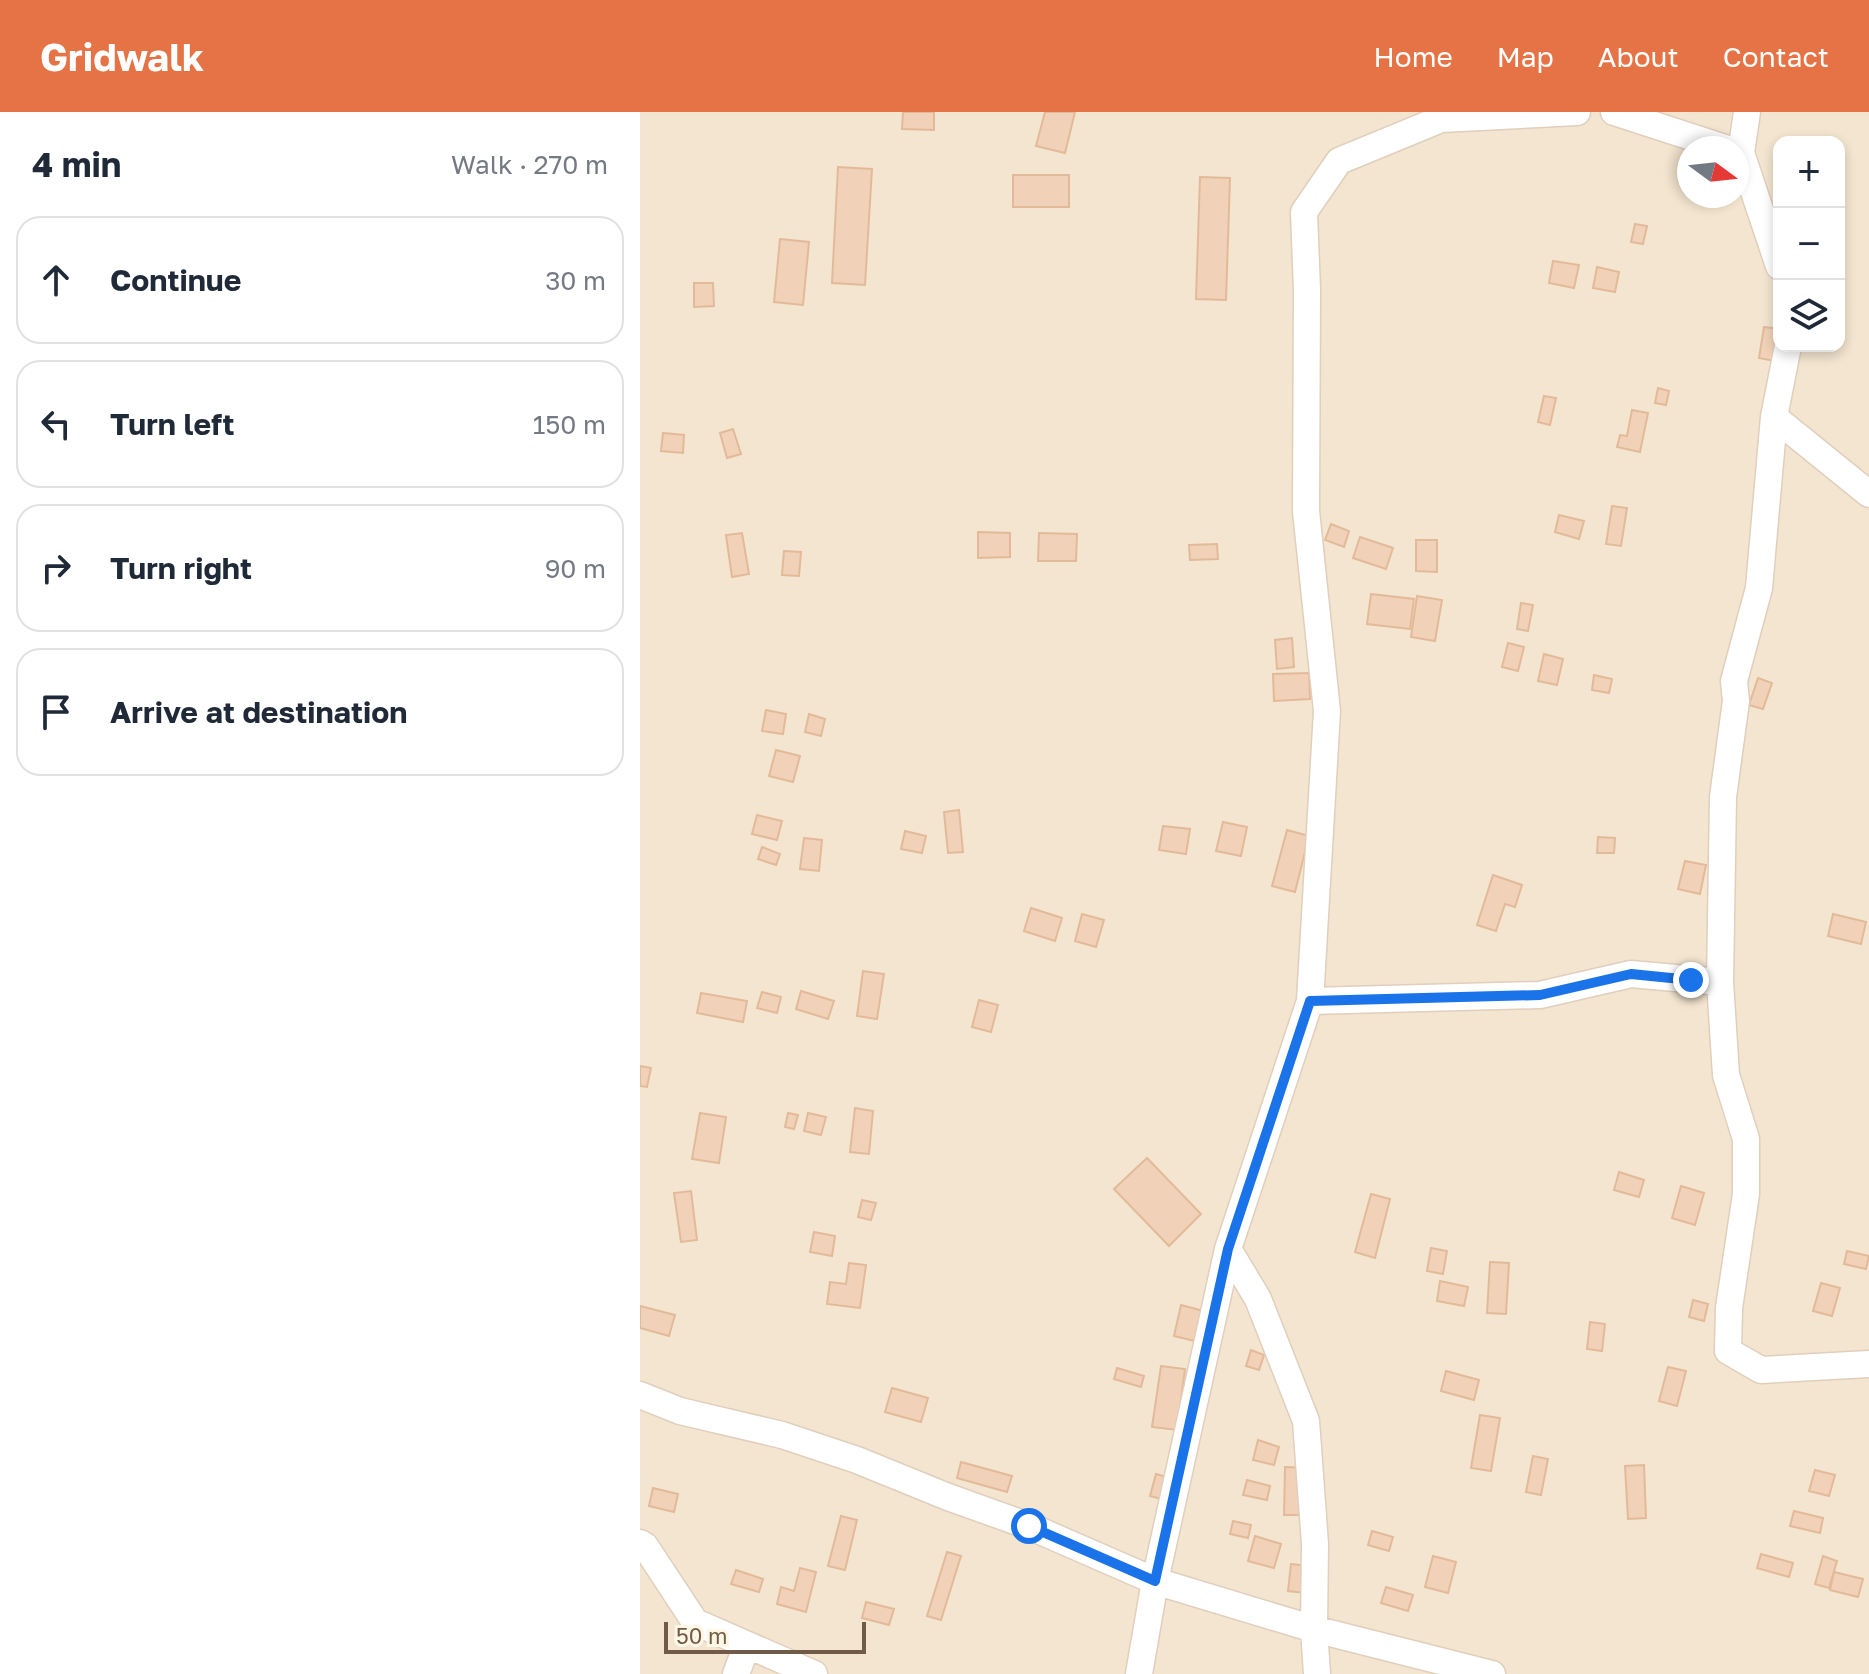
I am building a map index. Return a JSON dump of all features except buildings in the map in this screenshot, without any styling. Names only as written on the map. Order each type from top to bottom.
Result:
[{"type":"street","points":[[1139,1674],[1155,1581],[1228,1249],[1310,1001],[1327,711],[1306,511],[1307,290],[1304,212],[1339,161],[1441,119],[1577,112]]},
{"type":"street","points":[[1614,112],[1688,136]]},
{"type":"street","points":[[1740,136],[1747,112]]},
{"type":"street","points":[[1749,188],[1773,250]]},
{"type":"street","points":[[1787,352],[1774,417],[1759,588],[1734,681],[1736,701],[1723,797],[1720,982],[1726,1075],[1746,1139],[1746,1194],[1729,1308],[1728,1351],[1761,1370],[1869,1364]]},
{"type":"street","points":[[1774,417],[1869,494]]},
{"type":"street","points":[[1310,1001],[1540,995],[1631,974],[1720,982]]},
{"type":"street","points":[[1228,1249],[1258,1299],[1306,1421],[1315,1544],[1317,1674]]},
{"type":"street","points":[[640,1395],[680,1411],[782,1435],[857,1460],[1029,1526],[1155,1581],[1314,1629],[1492,1674]]},
{"type":"street","points":[[640,1543],[695,1622],[814,1674]]},
{"type":"street","points":[[736,1674],[747,1645]]},
{"type":"shaded area","points":[[640,112],[1869,112],[1869,1674],[640,1674]]},
{"type":"route","points":[[1029,1526],[1155,1581],[1228,1249],[1310,1001],[1540,995],[1631,974],[1691,980]]}]
